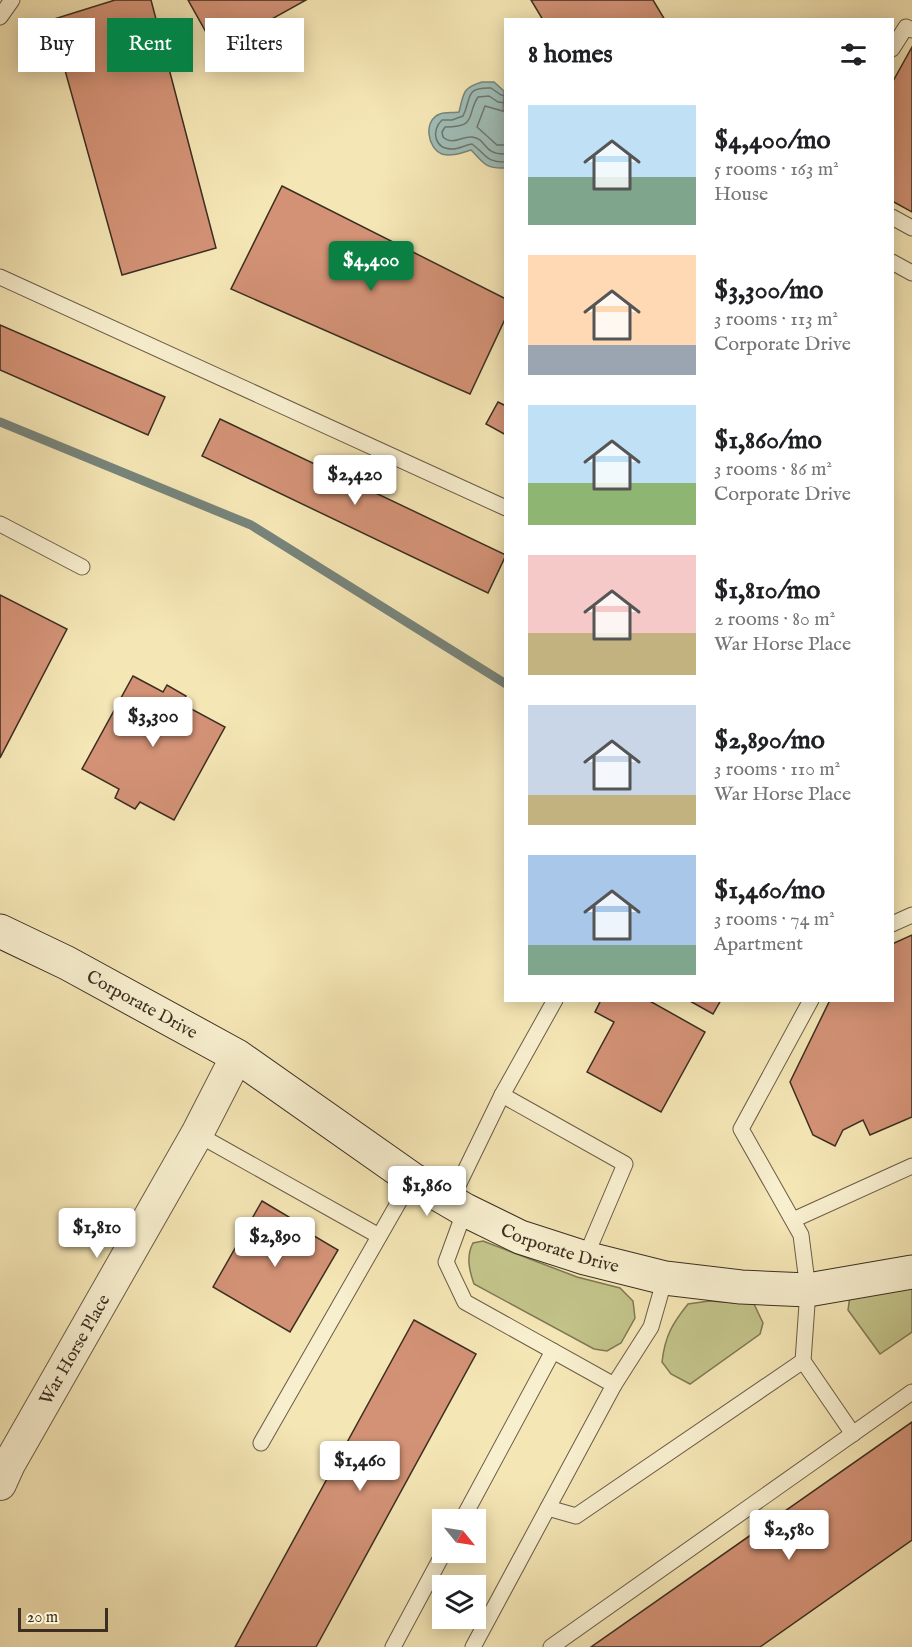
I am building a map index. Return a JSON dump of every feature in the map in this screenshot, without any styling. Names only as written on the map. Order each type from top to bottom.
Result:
[{"type":"street","name":"Corporate Drive","points":[[0,931],[67,963],[237,1056],[412,1179],[458,1206],[520,1237],[585,1258],[665,1278],[741,1287],[808,1290],[912,1272]]},
{"type":"street","name":"War Horse Place","points":[[3,1470],[197,1134],[237,1056]]},
{"type":"lane","points":[[0,17],[12,0]]},
{"type":"lane","points":[[894,46],[906,27],[912,30]]},
{"type":"lane","points":[[894,218],[912,228]]},
{"type":"lane","points":[[894,263],[912,273]]},
{"type":"lane","points":[[0,277],[504,507]]},
{"type":"lane","points":[[0,524],[82,567]]},
{"type":"lane","points":[[894,923],[912,915]]},
{"type":"lane","points":[[554,1002],[502,1095],[458,1206],[446,1262],[465,1302],[614,1385]]},
{"type":"lane","points":[[810,1002],[741,1129],[801,1235],[808,1290],[803,1361],[853,1434]]},
{"type":"lane","points":[[502,1095],[625,1164],[585,1258]]},
{"type":"lane","points":[[197,1134],[379,1236]]},
{"type":"lane","points":[[793,1220],[912,1167]]},
{"type":"lane","points":[[261,1443],[412,1179]]},
{"type":"lane","points":[[473,1647],[614,1385],[651,1327],[665,1278]]},
{"type":"lane","points":[[468,1509],[553,1351]]},
{"type":"lane","points":[[548,1508],[576,1516],[803,1361]]},
{"type":"lane","points":[[551,1647],[912,1392]]},
{"type":"lane","points":[[393,1647],[438,1563]]},
{"type":"green space","points":[[483,1241],[577,1277],[620,1288],[633,1301],[635,1318],[621,1343],[607,1351],[594,1349],[474,1284],[470,1268],[470,1253],[473,1243]]},
{"type":"green space","points":[[912,1284],[912,1332],[880,1354],[848,1310],[850,1296]]},
{"type":"green space","points":[[709,1301],[754,1304],[763,1323],[760,1334],[690,1384],[671,1374],[662,1362],[665,1345],[674,1324],[688,1304]]},
{"type":"water","points":[[482,82],[494,82],[504,91],[504,168],[489,166],[471,150],[452,155],[442,154],[437,151],[430,140],[431,122],[442,113],[459,112],[465,92]]},
{"type":"building","points":[[115,0],[151,0],[156,18],[107,18],[107,72],[170,72],[216,248],[122,275],[65,72],[95,72],[95,18],[57,18]]},
{"type":"building","points":[[188,0],[306,0],[274,18],[205,18],[205,30]]},
{"type":"building","points":[[531,0],[653,0],[664,18],[542,18]]},
{"type":"building","points":[[912,47],[912,212],[894,202],[894,79]]},
{"type":"building","points":[[282,186],[504,298],[504,321],[470,394],[231,289]]},
{"type":"building","points":[[0,325],[165,397],[148,435],[0,370]]},
{"type":"building","points":[[498,402],[504,405],[504,434],[486,424]]},
{"type":"building","points":[[220,419],[504,554],[504,559],[488,593],[202,456]]},
{"type":"building","points":[[0,595],[67,629],[0,758]]},
{"type":"building","points":[[133,676],[163,692],[167,685],[186,696],[182,704],[225,727],[174,820],[140,802],[135,809],[115,798],[119,789],[82,769]]},
{"type":"building","points":[[912,935],[912,1117],[870,1135],[863,1120],[843,1130],[835,1146],[813,1135],[790,1082],[829,1002],[894,1002],[894,943]]},
{"type":"building","points":[[600,1002],[652,1002],[705,1032],[661,1112],[587,1072],[614,1022],[595,1012]]},
{"type":"building","points":[[692,1002],[720,1002],[713,1014]]},
{"type":"building","points":[[262,1201],[289,1217],[285,1225],[309,1239],[311,1234],[338,1250],[290,1332],[213,1287]]},
{"type":"building","points":[[414,1320],[476,1354],[316,1647],[235,1647]]},
{"type":"building","points":[[912,1422],[912,1540],[760,1647],[591,1647]]},
{"type":"waterway","points":[[0,422],[251,525],[504,683]]}]
